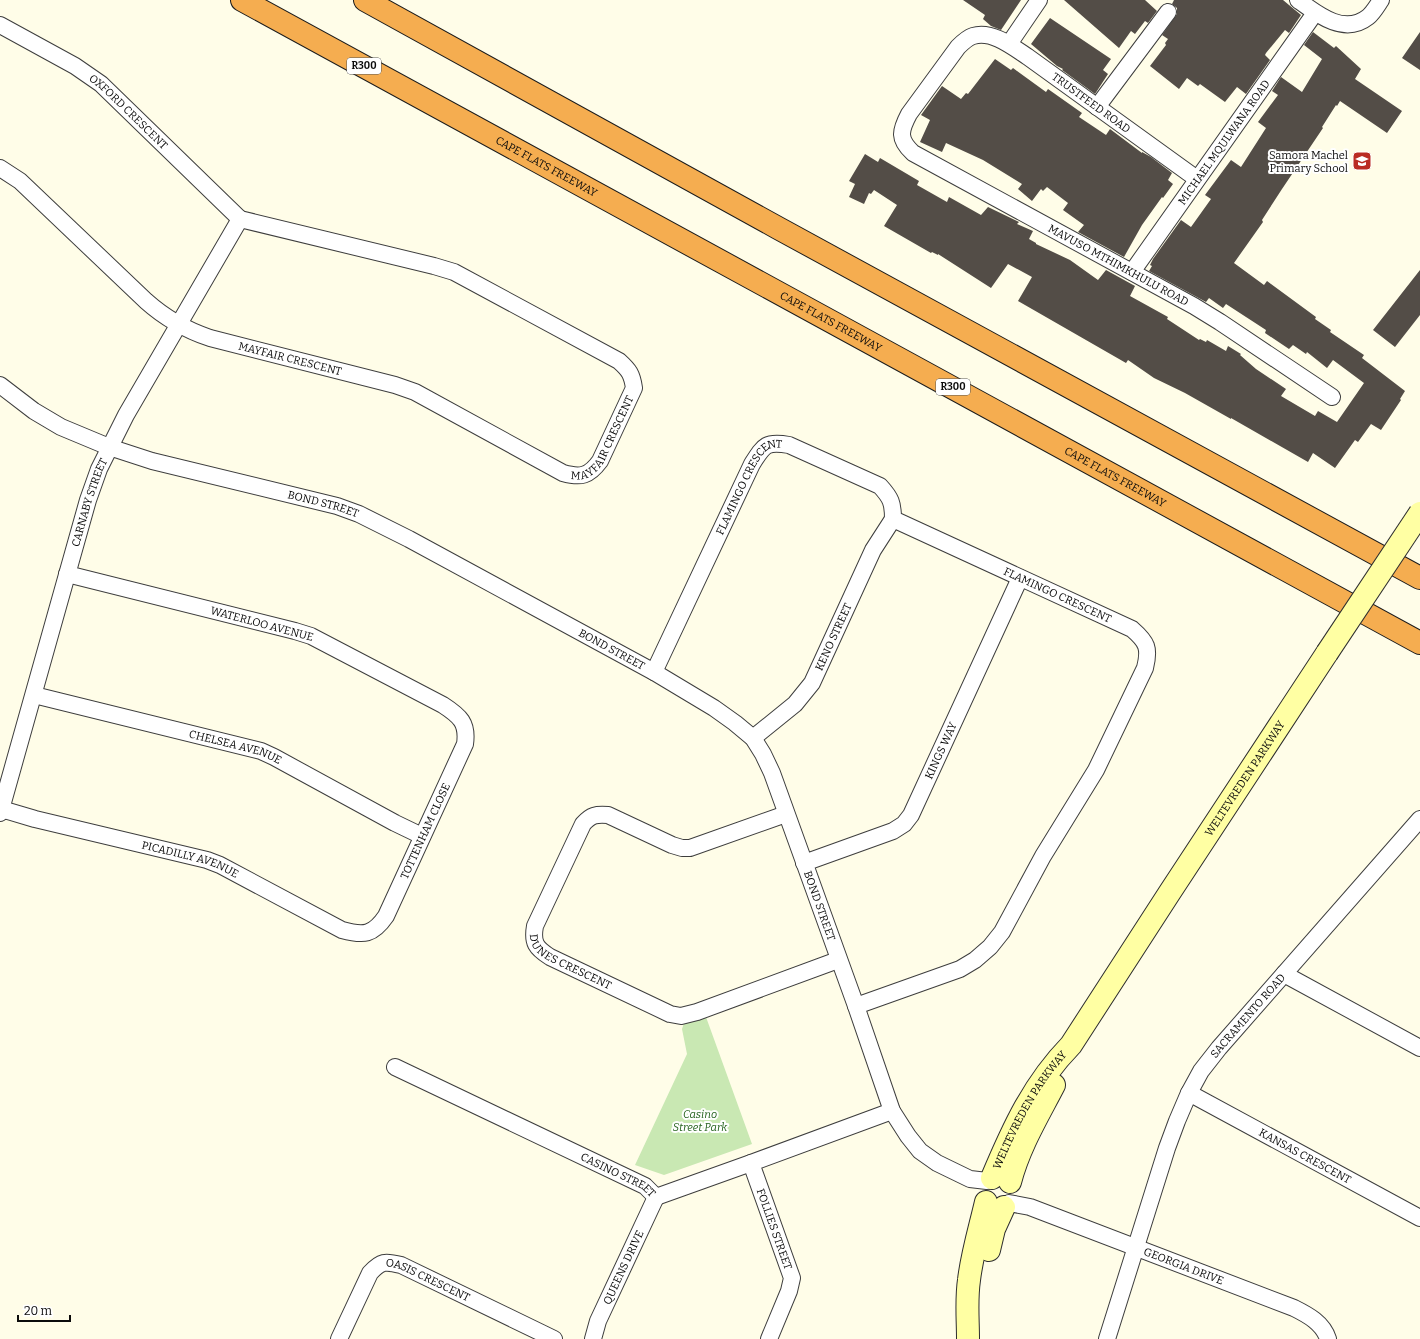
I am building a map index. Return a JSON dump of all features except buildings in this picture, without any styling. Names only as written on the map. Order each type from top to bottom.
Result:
[{"type":"highway","name":"CAPE FLATS FREEWAY","points":[[242,0],[1420,643]]},
{"type":"highway","points":[[365,0],[771,224],[1420,578]]},
{"type":"street","points":[[1009,44],[1039,0]]},
{"type":"street","points":[[1298,0],[1326,19],[1338,24],[1358,23],[1368,17],[1382,0]]},
{"type":"street","points":[[1097,107],[1168,12]]},
{"type":"street","name":"MICHAEL MQULWANA ROAD","points":[[1132,272],[1315,12]]},
{"type":"street","name":"OXFORD CRESCENT","points":[[0,25],[75,66],[97,81],[240,219]]},
{"type":"street","name":"TRUSTFEED ROAD","points":[[902,140],[901,132],[909,114],[958,47],[965,40],[973,36],[981,35],[1009,44],[1197,179]]},
{"type":"street","name":"MAVUSO MTHIMKHULU ROAD","points":[[902,140],[906,147],[913,153],[1132,272],[1220,322],[1332,398]]},
{"type":"street","points":[[0,168],[20,181],[146,302],[178,324]]},
{"type":"street","name":"CARNABY STREET","points":[[1,811],[88,500],[99,469],[109,447],[178,324],[240,219]]},
{"type":"street","name":"MAYFAIR CRESCENT","points":[[178,324],[210,338],[395,385],[415,392],[563,473],[574,476],[584,475],[593,470],[600,461],[634,388],[633,377],[627,368],[619,361],[454,272],[240,219]]},
{"type":"street","name":"BOND STREET","points":[[0,385],[34,411],[61,427],[109,447],[152,461],[337,506],[359,514],[409,539],[654,672],[714,708],[735,723],[753,738],[772,773],[838,960],[856,1006],[892,1111],[908,1136],[920,1151],[937,1163],[995,1190]]},
{"type":"street","name":"FLAMINGO CRESCENT","points":[[654,672],[752,464],[760,451],[766,445],[776,442],[789,445],[880,486],[888,494],[893,505],[893,519],[1132,629],[1140,636],[1147,646],[1148,656],[1145,668],[1096,770],[1043,856],[1002,932],[990,947],[975,960],[960,969],[856,1006]]},
{"type":"street","name":"WELTEVREDEN PARKWAY","points":[[968,1336],[967,1307],[969,1281],[976,1238],[995,1190],[1007,1142],[1026,1105],[1054,1062],[1071,1045],[1420,513]]},
{"type":"street","name":"KENO STREET","points":[[753,738],[795,704],[812,683],[873,550],[893,519]]},
{"type":"street","name":"WATERLOO AVENUE","points":[[67,574],[311,636],[443,705],[455,713],[463,722]]},
{"type":"street","name":"KINGS WAY","points":[[804,864],[893,830],[904,824],[908,819],[1020,578]]},
{"type":"street","name":"CHELSEA AVENUE","points":[[34,694],[261,751],[422,836]]},
{"type":"street","name":"TOTTENHAM CLOSE","points":[[369,932],[379,927],[386,916],[465,744],[467,733],[463,722]]},
{"type":"street","name":"PICADILLY AVENUE","points":[[1,811],[220,864],[342,930],[357,934],[369,932]]},
{"type":"street","name":"DUNES CRESCENT","points":[[786,814],[690,848],[682,848],[672,845],[608,815],[596,814],[589,817],[583,824],[535,926],[535,944],[550,957],[670,1014],[681,1016],[697,1012],[838,960]]},
{"type":"street","name":"SACRAMENTO ROAD","points":[[1107,1339],[1167,1148],[1189,1093],[1201,1072],[1219,1048],[1420,820]]},
{"type":"street","points":[[1284,974],[1420,1048]]},
{"type":"street","name":"CASINO STREET","points":[[395,1067],[645,1186],[656,1197],[892,1111]]},
{"type":"street","name":"KANSAS CRESCENT","points":[[1189,1093],[1420,1217]]},
{"type":"street","name":"FOLLIES STREET","points":[[751,1163],[792,1278],[790,1291],[769,1339]]},
{"type":"street","name":"GEORGIA DRIVE","points":[[995,1190],[1030,1207],[1294,1308],[1308,1315],[1320,1324],[1328,1339]]},
{"type":"street","name":"QUEENS DRIVE","points":[[592,1339],[598,1321],[656,1197]]},
{"type":"street","name":"OASIS CRESCENT","points":[[339,1339],[370,1273],[378,1264],[389,1262],[401,1265],[554,1339]]},
{"type":"green space","name":"Casino Street Park","points":[[706,1017],[752,1144],[664,1175],[635,1165],[687,1054],[682,1029],[684,1023]]},
{"type":"place","name":"Samora Machel Primary School","points":[[1362,161]]}]
